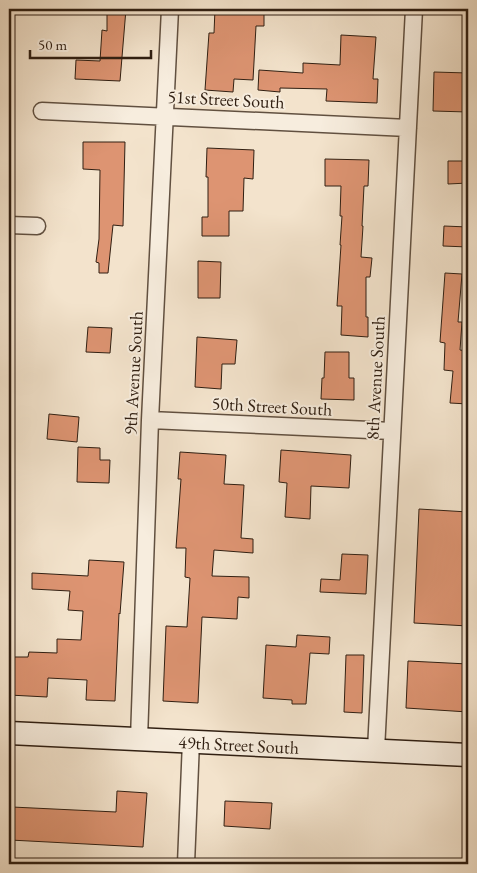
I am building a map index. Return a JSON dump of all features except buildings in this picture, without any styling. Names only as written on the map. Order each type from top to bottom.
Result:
[{"type":"main road","name":"49th Street South","points":[[9,733],[468,754]]},
{"type":"street","name":"9th Avenue South","points":[[139,739],[150,420],[170,9]]},
{"type":"street","name":"8th Avenue South","points":[[376,750],[414,9]]},
{"type":"street","name":"51st Street South","points":[[42,111],[408,128]]},
{"type":"street","points":[[9,225],[37,226]]},
{"type":"street","name":"50th Street South","points":[[150,420],[392,432]]},
{"type":"street","points":[[186,864],[191,741]]}]
